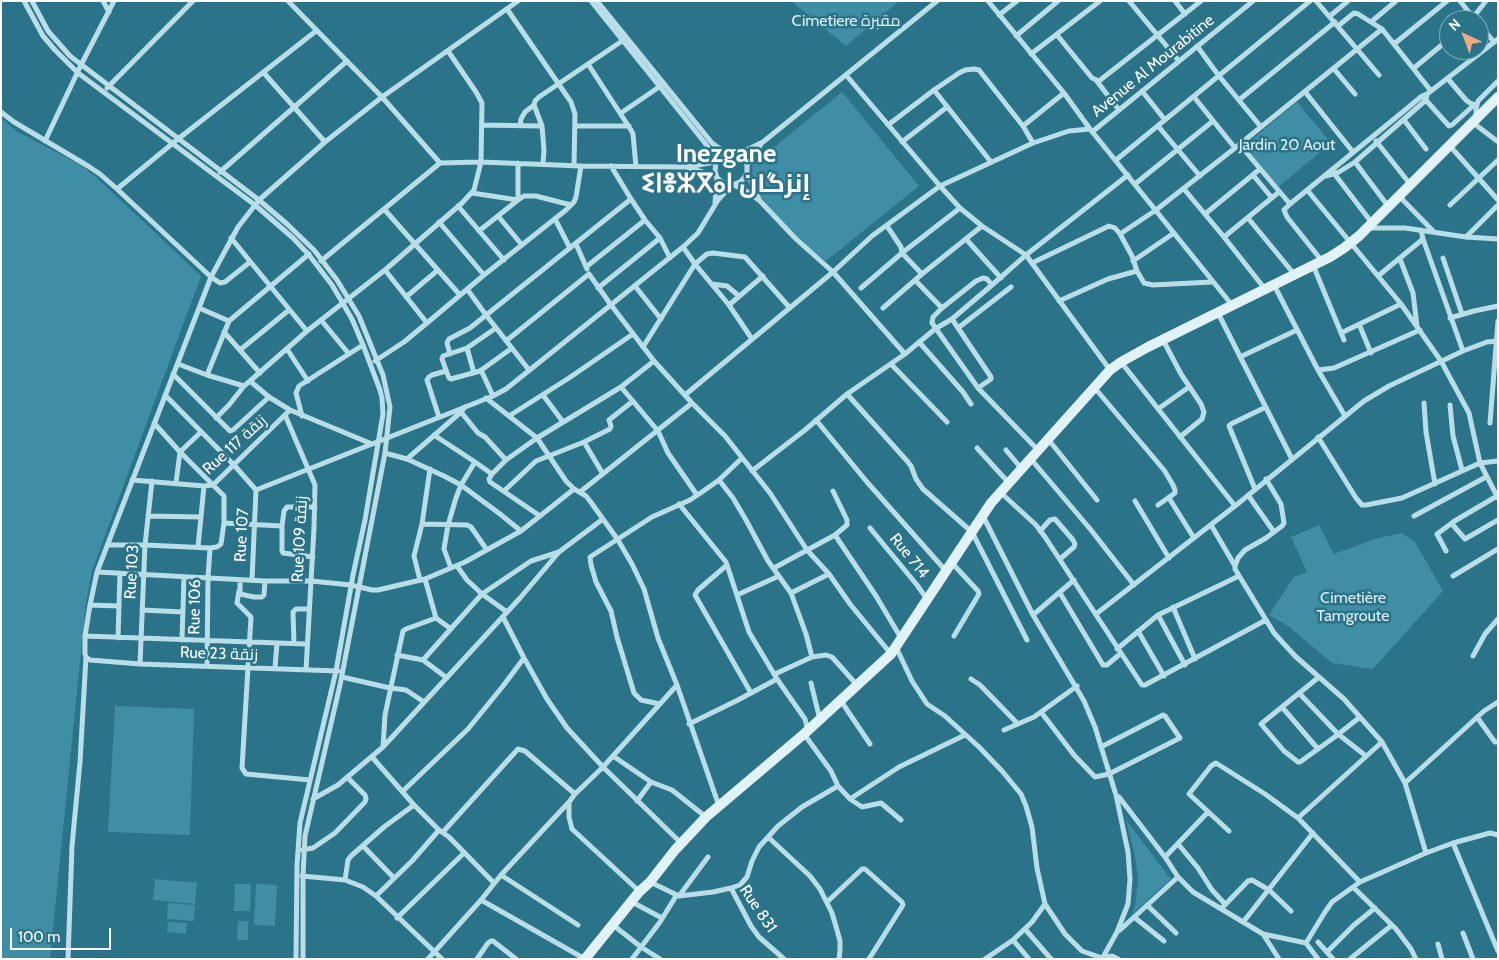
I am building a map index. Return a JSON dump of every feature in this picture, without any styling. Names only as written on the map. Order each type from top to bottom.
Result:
[{"type":"street","points":[[102,1],[109,12]]},
{"type":"street","points":[[45,141],[114,1]]},
{"type":"street","points":[[104,92],[193,1]]},
{"type":"street","points":[[288,1],[382,97],[440,163]]},
{"type":"street","points":[[68,959],[72,846],[80,762],[86,657],[85,636],[90,605],[97,572],[211,276],[231,238],[259,200],[325,142],[382,97],[518,1]]},
{"type":"street","points":[[591,1],[625,39],[708,146],[716,162],[715,171],[717,177],[714,206]]},
{"type":"street","points":[[597,1],[609,20]]},
{"type":"street","points":[[662,85],[712,142],[729,153],[738,154],[763,142],[937,1]]},
{"type":"street","points":[[988,1],[1064,93],[1091,130],[1232,305]]},
{"type":"street","points":[[999,15],[1017,1]]},
{"type":"street","points":[[1016,36],[1058,1]]},
{"type":"street","points":[[1031,54],[1100,1]]},
{"type":"street","points":[[1129,1],[1179,61]]},
{"type":"street","points":[[1175,1],[1185,14]]},
{"type":"street","points":[[1095,80],[1102,78],[1201,1]]},
{"type":"street","name":"Avenue Al Mourabitine","points":[[1091,130],[1119,110],[1253,1]]},
{"type":"street","points":[[1116,160],[1310,1]]},
{"type":"street","points":[[1316,1],[1379,75]]},
{"type":"street","points":[[1330,16],[1348,1]]},
{"type":"street","points":[[1371,22],[1396,1]]},
{"type":"street","points":[[1394,44],[1448,1]]},
{"type":"street","points":[[296,959],[300,875],[305,836],[342,674],[390,420],[389,399],[383,375],[359,316],[314,250],[259,200],[70,56],[52,36],[32,2],[25,3],[47,40],[78,72],[255,205],[293,238],[309,255],[352,319],[380,390],[383,406],[379,441],[365,520],[336,671],[300,823],[298,850],[300,875],[303,959]]},
{"type":"street","points":[[507,9],[573,106],[575,126],[574,166]]},
{"type":"street","points":[[1239,100],[1337,24],[1354,14],[1358,14],[1382,29],[1414,68],[1427,95],[1449,126],[1475,105],[1498,81]]},
{"type":"street","points":[[1120,234],[1184,189],[1306,93],[1382,29]]},
{"type":"street","points":[[118,189],[178,139],[316,31]]},
{"type":"street","points":[[1057,34],[1119,110]]},
{"type":"street","points":[[47,40],[52,36]]},
{"type":"street","points":[[520,126],[524,112],[534,105],[537,99],[625,39]]},
{"type":"street","points":[[1333,172],[1354,152],[1496,41]]},
{"type":"street","points":[[1197,46],[1261,127]]},
{"type":"street","points":[[1414,68],[1439,47]]},
{"type":"street","points":[[216,418],[244,386],[307,331],[385,270],[472,193],[481,162],[482,108],[479,97],[448,51]]},
{"type":"street","points":[[216,176],[347,61]]},
{"type":"street","points":[[588,64],[633,134],[636,166]]},
{"type":"street","points":[[888,125],[934,90],[965,70],[976,69],[1023,126],[1033,143]]},
{"type":"street","points":[[1334,69],[1355,94]]},
{"type":"street","points":[[264,72],[325,142]]},
{"type":"street","points":[[846,75],[960,208],[982,226],[1026,255],[1110,370]]},
{"type":"street","points":[[1448,79],[1466,100],[1475,105]]},
{"type":"street","points":[[621,114],[662,85]]},
{"type":"street","points":[[934,90],[991,162]]},
{"type":"street","points":[[1142,91],[1165,120]]},
{"type":"street","points":[[1023,126],[1064,93]]},
{"type":"street","points":[[1306,93],[1354,152]]},
{"type":"street","points":[[1344,340],[1318,263],[1284,210],[1326,176],[1355,162],[1404,120],[1427,95]]},
{"type":"street","points":[[1194,97],[1213,121],[1260,169],[1290,204]]},
{"type":"street","points":[[480,900],[585,959],[681,843],[706,817],[806,733],[896,647],[1000,492],[1110,370],[1162,340],[1318,263],[1351,244],[1498,97]]},
{"type":"street","points":[[534,105],[542,126],[544,144],[543,164]]},
{"type":"street","points":[[1474,120],[1475,105]]},
{"type":"street","points":[[902,142],[947,107]]},
{"type":"street","points":[[1,112],[14,122],[88,166],[118,189],[211,276],[222,283],[250,262]]},
{"type":"street","points":[[1404,120],[1426,149]]},
{"type":"street","points":[[1474,120],[1497,141]]},
{"type":"street","points":[[1135,184],[1213,121]]},
{"type":"street","points":[[482,125],[542,126]]},
{"type":"street","points":[[575,126],[629,126]]},
{"type":"street","points":[[1158,126],[1200,176]]},
{"type":"street","points":[[685,395],[833,272],[872,236],[940,186],[1033,143],[1069,131],[1091,130]]},
{"type":"street","points":[[1373,137],[1410,184]]},
{"type":"street","points":[[747,165],[763,142]]},
{"type":"street","points":[[1448,145],[1498,200]]},
{"type":"street","points":[[317,265],[440,163],[481,162],[574,166],[686,167],[716,162],[722,156],[729,153]]},
{"type":"street","points":[[738,154],[745,160],[747,173],[760,202]]},
{"type":"street","points":[[1450,205],[1498,160]]},
{"type":"street","points":[[1355,162],[1388,206]]},
{"type":"street","points":[[518,163],[518,200]]},
{"type":"street","points":[[370,364],[427,323],[571,206],[576,196],[581,166]]},
{"type":"street","points":[[611,166],[631,199],[666,247],[670,258]]},
{"type":"street","points":[[686,167],[717,177],[725,184],[733,185],[748,192],[760,202],[796,239],[833,272],[905,354]]},
{"type":"street","points":[[1205,214],[1260,169]]},
{"type":"street","points":[[1333,172],[1369,225]]},
{"type":"street","points":[[165,395],[256,490],[493,396],[506,389],[683,247],[698,232],[722,195],[733,185],[740,182],[747,173]]},
{"type":"street","points":[[1253,175],[1272,198]]},
{"type":"street","points":[[752,471],[847,394],[905,354],[935,329],[952,319],[1026,255],[1128,176]]},
{"type":"street","points":[[1184,189],[1224,238],[1269,286],[1297,330],[1345,416]]},
{"type":"street","points":[[1308,191],[1419,328],[1441,361],[1469,413],[1480,463],[1497,497],[1437,534],[1446,552]]},
{"type":"street","points":[[1224,238],[1279,192]]},
{"type":"street","points":[[472,193],[518,200]]},
{"type":"street","points":[[1399,195],[1434,232]]},
{"type":"street","points":[[479,231],[524,196],[536,196],[571,206]]},
{"type":"street","points":[[450,354],[447,345],[448,341],[470,328],[631,199]]},
{"type":"street","points":[[1466,237],[1498,205]]},
{"type":"street","points":[[458,206],[504,260]]},
{"type":"street","points":[[384,208],[460,296]]},
{"type":"street","points":[[861,288],[960,208]]},
{"type":"street","points":[[498,216],[522,245]]},
{"type":"street","points":[[1248,218],[1294,274]]},
{"type":"street","points":[[555,219],[570,248]]},
{"type":"street","points":[[586,267],[646,220]]},
{"type":"street","points":[[439,222],[484,275]]},
{"type":"street","points":[[1369,225],[1498,239]]},
{"type":"street","points":[[887,226],[901,247],[902,253],[922,274]]},
{"type":"street","points":[[883,308],[982,226]]},
{"type":"street","points":[[1032,262],[1109,226],[1115,228],[1120,234],[1144,283],[1153,285],[1212,282]]},
{"type":"street","points":[[1421,230],[1463,351]]},
{"type":"street","points":[[1134,261],[1174,233]]},
{"type":"street","points":[[231,238],[307,331]]},
{"type":"street","points":[[598,288],[660,238]]},
{"type":"street","points":[[966,239],[1000,278]]},
{"type":"street","points":[[1378,276],[1423,239]]},
{"type":"street","points":[[576,244],[588,274],[654,361],[725,436],[783,510],[808,550],[829,574],[850,604],[896,647]]},
{"type":"street","points":[[683,247],[752,339]]},
{"type":"street","points":[[207,375],[229,321],[314,250]]},
{"type":"street","points":[[644,347],[694,264],[708,254],[741,256],[749,260],[790,308]]},
{"type":"street","points":[[1442,258],[1462,314]]},
{"type":"street","points":[[1400,259],[1413,293],[1419,328]]},
{"type":"street","points":[[385,270],[427,323]]},
{"type":"street","points":[[406,297],[438,270]]},
{"type":"street","points":[[1059,301],[1108,279],[1137,271]]},
{"type":"street","points":[[506,341],[588,274]]},
{"type":"street","points":[[728,305],[763,276]]},
{"type":"street","points":[[992,285],[986,279],[980,279],[942,308],[933,317],[932,323],[978,388],[1038,449]]},
{"type":"street","points":[[915,280],[942,308]]},
{"type":"street","points":[[711,284],[727,286],[739,296]]},
{"type":"street","points":[[635,286],[661,319]]},
{"type":"street","points":[[958,328],[1011,286]]},
{"type":"street","points":[[467,289],[530,370]]},
{"type":"street","points":[[1341,333],[1401,304]]},
{"type":"street","points":[[1450,318],[1498,306]]},
{"type":"street","points":[[199,308],[229,321]]},
{"type":"street","points":[[240,350],[289,310]]},
{"type":"street","points":[[1218,312],[1292,459]]},
{"type":"street","points":[[952,319],[991,377],[991,379],[978,388]]},
{"type":"street","points":[[321,320],[349,354]]},
{"type":"street","points":[[1490,423],[1498,321]]},
{"type":"street","points":[[1359,324],[1371,353]]},
{"type":"street","points":[[496,328],[467,348],[442,357],[448,377],[451,379],[481,370],[512,348]]},
{"type":"street","points":[[1318,370],[1334,368],[1371,353],[1419,328]]},
{"type":"street","points":[[1240,357],[1297,330]]},
{"type":"street","points":[[224,332],[260,373]]},
{"type":"street","points":[[509,416],[633,334]]},
{"type":"street","points":[[1162,340],[1204,410],[1204,416],[1180,438]]},
{"type":"street","points":[[1096,614],[1235,506],[1364,401],[1389,386],[1463,351],[1480,344],[1497,341]]},
{"type":"street","points":[[919,342],[963,392],[971,404]]},
{"type":"street","points":[[302,416],[296,391],[299,386],[363,345]]},
{"type":"street","points":[[467,348],[474,372]]},
{"type":"street","points":[[287,349],[308,380]]},
{"type":"street","points":[[540,516],[490,480],[492,474],[506,460],[537,438],[621,387],[654,361]]},
{"type":"street","points":[[1121,362],[1235,506]]},
{"type":"street","points":[[178,364],[244,386]]},
{"type":"street","points":[[891,364],[947,422]]},
{"type":"street","points":[[481,370],[493,396]]},
{"type":"street","points":[[439,417],[428,380],[432,375],[446,371]]},
{"type":"street","points":[[173,374],[228,430],[233,430],[269,397]]},
{"type":"street","points":[[250,381],[269,397],[290,410],[372,444]]},
{"type":"street","points":[[621,387],[658,431],[668,453],[698,495]]},
{"type":"street","points":[[1094,387],[1164,470],[1175,490],[1175,493],[1158,505]]},
{"type":"street","points":[[1158,409],[1189,387]]},
{"type":"street","points":[[847,394],[908,462],[923,489],[972,532],[1027,640]]},
{"type":"street","points":[[543,395],[563,422]]},
{"type":"street","points":[[486,398],[537,438],[551,456],[566,481],[590,501],[618,540],[644,589],[658,638],[677,685],[719,806]]},
{"type":"street","points":[[504,491],[534,462],[584,442],[610,429],[611,426],[608,422],[633,401]]},
{"type":"street","points":[[580,492],[692,403]]},
{"type":"street","points":[[1424,403],[1426,432],[1435,484]]},
{"type":"street","points":[[1450,405],[1453,436],[1462,470]]},
{"type":"street","points":[[407,459],[466,406]]},
{"type":"street","points":[[1255,489],[1230,426],[1266,407]]},
{"type":"street","name":"Rue 117 زنقة","points":[[132,480],[204,486],[213,485],[290,410]]},
{"type":"street","points":[[461,412],[478,433],[485,437],[506,460]]},
{"type":"street","name":"Rue 109 زنقة","points":[[285,415],[315,485],[306,670]]},
{"type":"street","points":[[816,420],[867,482],[949,567],[979,593],[954,636]]},
{"type":"street","points":[[108,545],[210,548],[221,544],[225,499],[154,423]]},
{"type":"street","points":[[176,483],[180,452],[201,432]]},
{"type":"street","points":[[434,435],[492,474]]},
{"type":"street","points":[[1318,437],[1362,505],[1402,498],[1480,463],[1498,461]]},
{"type":"street","points":[[1047,438],[1097,500]]},
{"type":"street","points":[[584,442],[603,474]]},
{"type":"street","points":[[976,448],[1008,482]]},
{"type":"street","points":[[1006,450],[1021,468]]},
{"type":"street","points":[[385,452],[407,459],[461,485],[521,531]]},
{"type":"street","points":[[660,704],[641,700],[634,693],[617,637],[612,611],[596,582],[590,556],[652,518],[698,495],[719,480],[742,458]]},
{"type":"street","points":[[1030,458],[1091,530],[1134,585]]},
{"type":"street","points":[[475,462],[461,485],[456,498],[448,525],[444,549],[454,567],[466,580],[507,612]]},
{"type":"street","points":[[430,470],[422,524],[414,556],[436,618],[451,629]]},
{"type":"street","points":[[1414,516],[1486,477]]},
{"type":"street","points":[[719,480],[733,498],[768,561],[792,593],[812,656]]},
{"type":"street","points":[[1235,566],[1238,558],[1245,550],[1283,525],[1281,504],[1266,480]]},
{"type":"street","name":"Rue 103","points":[[140,664],[145,545],[152,481]]},
{"type":"street","points":[[198,547],[204,486]]},
{"type":"street","points":[[97,572],[240,580],[311,581],[378,590],[423,580],[487,550],[521,531],[574,489]]},
{"type":"street","name":"Rue 107","points":[[252,580],[256,490]]},
{"type":"street","points":[[774,568],[836,535],[847,526],[848,522],[833,491]]},
{"type":"street","points":[[1000,492],[1036,525],[1142,685],[1164,676],[1266,620]]},
{"type":"street","points":[[1248,495],[1274,532]]},
{"type":"street","points":[[1168,498],[1194,538]]},
{"type":"street","points":[[1135,501],[1169,558]]},
{"type":"street","points":[[679,504],[726,562],[749,632],[805,719],[806,733],[831,771],[838,786],[862,808],[881,803],[901,820]]},
{"type":"street","points":[[312,557],[284,553],[282,551],[282,526],[284,511],[287,507],[315,507]]},
{"type":"street","points":[[983,515],[1033,615],[1077,686],[1092,718],[1116,794],[1128,852],[1130,879],[1128,904],[1117,932],[1102,958]]},
{"type":"street","points":[[148,516],[201,517]]},
{"type":"street","points":[[314,799],[338,785],[383,747],[503,617],[559,552],[603,519]]},
{"type":"street","points":[[1040,531],[1050,520],[1055,519],[1073,540],[1074,547],[1060,559]]},
{"type":"street","points":[[1452,523],[1465,539],[1498,520]]},
{"type":"street","points":[[224,523],[282,526]]},
{"type":"street","points":[[422,524],[465,524],[469,526],[487,550]]},
{"type":"street","points":[[1211,524],[1239,576],[1266,620],[1284,644],[1344,699],[1382,742],[1405,783],[1426,853]]},
{"type":"street","name":"Rue 714","points":[[870,528],[927,600]]},
{"type":"street","points":[[836,535],[876,596],[896,647],[912,681],[924,700],[965,734],[1002,771],[1013,783],[1023,800],[1032,827],[1037,868],[1045,904],[1065,934],[1082,952],[1102,958],[1112,956],[1118,959]]},
{"type":"street","name":"Rue 106","points":[[207,666],[210,548]]},
{"type":"street","points":[[1453,576],[1498,549]]},
{"type":"street","points":[[423,660],[482,594],[531,561],[559,552]]},
{"type":"street","points":[[727,566],[698,590],[695,595],[751,693]]},
{"type":"street","points":[[118,638],[120,573]]},
{"type":"street","points":[[792,593],[829,574]]},
{"type":"street","points":[[737,595],[779,576]]},
{"type":"street","points":[[1060,593],[1103,665],[1107,665],[1138,632],[1158,615],[1239,576]]},
{"type":"street","points":[[182,640],[184,577]]},
{"type":"street","points":[[240,580],[237,603],[251,617],[243,770],[246,774],[310,780]]},
{"type":"street","points":[[1033,615],[1074,580]]},
{"type":"street","points":[[239,591],[242,595],[262,597],[264,595],[265,581]]},
{"type":"street","points":[[90,605],[119,606]]},
{"type":"street","points":[[1173,607],[1195,659]]},
{"type":"street","points":[[294,644],[293,612],[296,609],[309,609]]},
{"type":"street","points":[[142,610],[183,612]]},
{"type":"street","points":[[1158,615],[1185,664]]},
{"type":"street","points":[[503,617],[547,699],[566,728],[681,843]]},
{"type":"street","points":[[383,747],[385,715],[404,630],[436,618]]},
{"type":"street","points":[[1473,656],[1484,634],[1498,619]]},
{"type":"street","points":[[1138,632],[1164,676]]},
{"type":"street","points":[[85,636],[306,644]]},
{"type":"street","points":[[276,668],[277,643]]},
{"type":"street","points":[[690,724],[751,693],[776,676],[812,656],[826,654],[832,657],[857,686]]},
{"type":"street","points":[[397,656],[423,660],[447,678]]},
{"type":"street","name":"Rue 23 زنقة","points":[[86,657],[94,661],[140,664],[336,671],[390,688],[411,692],[424,702]]},
{"type":"street","points":[[403,791],[468,729],[524,658]]},
{"type":"street","points":[[1319,677],[1262,724],[1276,742],[1298,762],[1360,717]]},
{"type":"street","points":[[972,679],[1018,724]]},
{"type":"street","points":[[811,682],[820,720]]},
{"type":"street","points":[[428,959],[501,875],[677,685]]},
{"type":"street","points":[[1004,730],[1034,717],[1077,686]]},
{"type":"street","points":[[1299,693],[1338,734],[1366,756]]},
{"type":"street","points":[[841,701],[870,744]]},
{"type":"street","points":[[1405,783],[1477,717],[1498,702]]},
{"type":"street","points":[[1282,707],[1318,749]]},
{"type":"street","points":[[1041,712],[1092,776],[1097,777],[1110,774],[1180,738],[1163,715],[1101,747]]},
{"type":"street","points":[[1477,717],[1495,742],[1498,742]]},
{"type":"street","points":[[850,799],[899,767],[965,734]]},
{"type":"street","points":[[1298,818],[1382,742]]},
{"type":"street","points":[[376,896],[441,831],[518,748],[525,751],[575,794]]},
{"type":"street","points":[[613,756],[651,782],[672,790],[706,817]]},
{"type":"street","points":[[372,757],[414,805],[494,883]]},
{"type":"street","points":[[1229,832],[1189,794],[1211,766],[1216,763],[1266,794],[1298,818],[1360,882]]},
{"type":"street","points":[[298,850],[313,848],[320,844],[335,833],[365,802],[365,795],[347,776]]},
{"type":"street","points":[[637,801],[651,782]]},
{"type":"street","points":[[732,888],[740,885],[747,877],[759,847],[768,837],[793,813],[838,786]]},
{"type":"street","points":[[1116,794],[1165,857],[1178,877],[1193,892],[1263,934],[1306,943],[1318,959]]},
{"type":"street","points":[[569,802],[572,829],[640,892]]},
{"type":"street","points":[[345,880],[348,860],[351,856],[384,827],[414,805]]},
{"type":"street","points":[[1165,857],[1208,812]]},
{"type":"street","points":[[1244,921],[1313,833]]},
{"type":"street","points":[[1306,943],[1332,902],[1360,882],[1453,843],[1490,833],[1498,835]]},
{"type":"street","points":[[768,837],[810,876],[820,889],[832,913],[840,941],[838,959]]},
{"type":"street","points":[[1453,843],[1498,951]]},
{"type":"street","points":[[1178,844],[1198,868],[1212,890],[1225,904]]},
{"type":"street","points":[[363,846],[394,878]]},
{"type":"street","points":[[398,918],[464,853]]},
{"type":"street","points":[[632,959],[708,858]]},
{"type":"street","points":[[827,902],[862,869],[902,902],[903,905],[869,959]]},
{"type":"street","points":[[300,875],[345,880],[363,887],[376,896],[442,959]]},
{"type":"street","points":[[501,875],[578,925]]},
{"type":"street","points":[[1117,932],[1178,877]]},
{"type":"street","points":[[1221,909],[1250,880],[1269,890],[1291,911]]},
{"type":"street","points":[[650,882],[678,896]]},
{"type":"street","points":[[1353,887],[1392,925],[1411,949],[1416,959]]},
{"type":"street","name":"Rue 831","points":[[678,896],[732,888],[751,926],[759,937],[784,959]]},
{"type":"street","points":[[632,902],[662,918]]},
{"type":"street","points":[[985,959],[1013,940],[1025,929],[1045,904]]},
{"type":"street","points":[[1147,905],[1176,933]]},
{"type":"street","points":[[1327,952],[1375,908]]},
{"type":"street","points":[[1134,917],[1164,941]]},
{"type":"street","points":[[613,925],[660,959]]},
{"type":"street","points":[[1350,959],[1392,925]]},
{"type":"street","points":[[1025,929],[1051,959]]},
{"type":"street","points":[[1463,933],[1473,959]]},
{"type":"street","points":[[1263,934],[1279,959]]},
{"type":"street","points":[[1013,940],[1029,959]]},
{"type":"street","points":[[477,959],[488,943],[493,941],[516,959]]},
{"type":"street","points":[[1318,942],[1333,959]]},
{"type":"street","points":[[1438,944],[1442,959]]},
{"type":"green space","name":"Cimetiere مقبرة","points":[[791,1],[899,1],[846,46]]},
{"type":"green space","points":[[842,92],[919,186],[826,261],[798,241],[753,188],[752,165]]},
{"type":"green space","name":"Jardin 20 Aout","points":[[1297,102],[1331,143],[1277,188],[1243,147]]},
{"type":"green space","points":[[1,118],[18,132],[79,164],[96,177],[201,276],[92,571],[86,603],[50,959],[1,959]]},
{"type":"green space","name":"Cimetière Tamgroute","points":[[1319,525],[1334,554],[1378,538],[1402,533],[1415,542],[1443,591],[1373,669],[1332,663],[1288,626],[1269,615],[1294,577],[1307,572],[1291,537]]},
{"type":"green space","points":[[115,706],[194,709],[190,835],[108,832]]},
{"type":"green space","points":[[1126,820],[1171,879],[1132,914],[1135,906],[1138,880],[1135,856]]},
{"type":"green space","points":[[155,879],[197,883],[195,904],[153,900]]},
{"type":"green space","points":[[235,884],[251,884],[250,911],[234,911]]},
{"type":"green space","points":[[256,884],[277,885],[275,926],[254,925]]},
{"type":"green space","points":[[168,903],[195,905],[194,921],[167,919]]},
{"type":"green space","points":[[238,921],[248,921],[248,940],[237,940]]},
{"type":"green space","points":[[168,922],[187,923],[186,934],[167,932]]},
{"type":"district","name":"Inezgane ⵉⵏⴻⵣⴳⴰⵏ إنزگان","points":[[726,169]]}]
